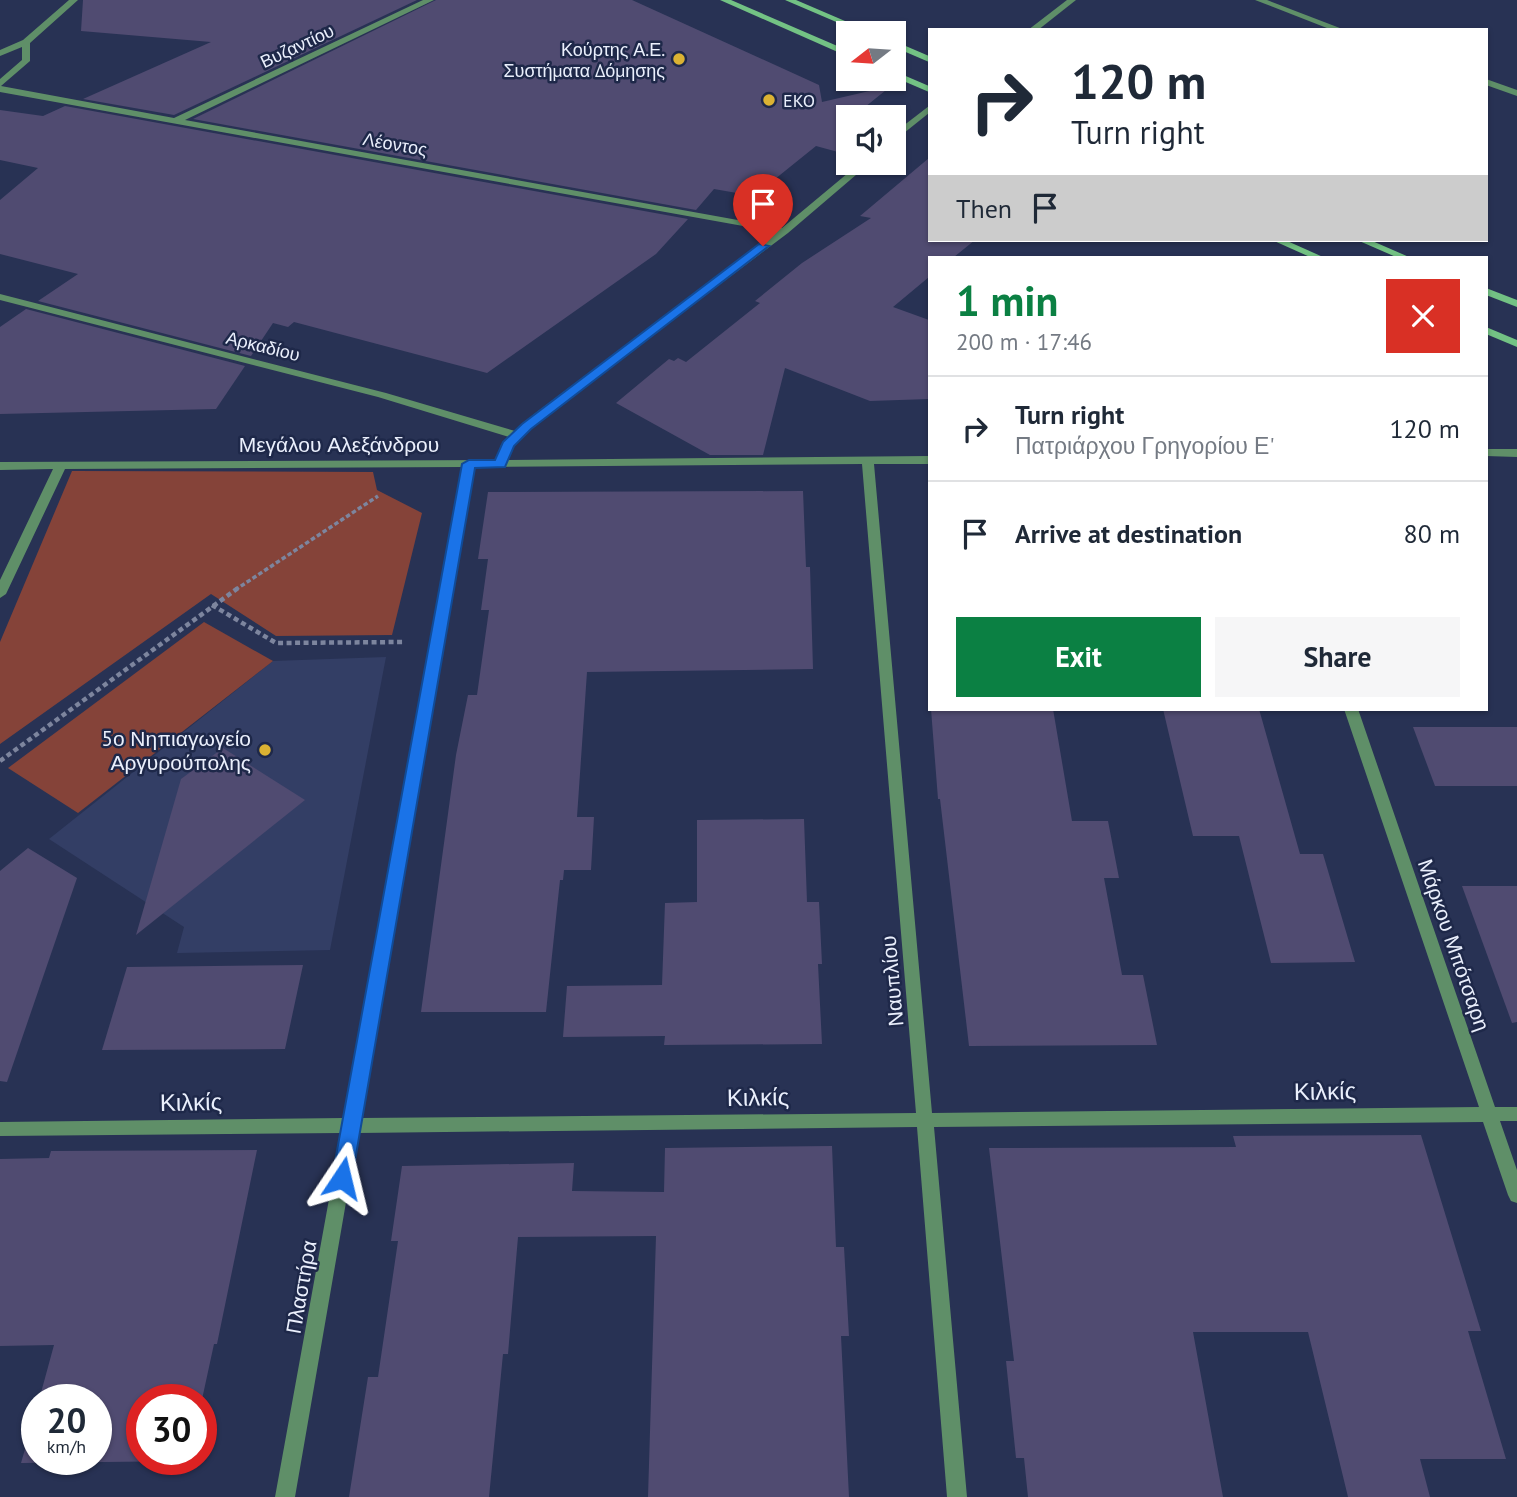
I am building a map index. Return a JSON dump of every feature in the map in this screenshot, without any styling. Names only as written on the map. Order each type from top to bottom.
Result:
[{"type":"main road","points":[[724,0],[836,48]]},
{"type":"main road","points":[[789,0],[840,21]]},
{"type":"main road","points":[[906,49],[928,59]]},
{"type":"main road","points":[[906,79],[928,89]]},
{"type":"main road","points":[[1282,242],[1316,256]]},
{"type":"main road","points":[[1367,242],[1402,256]]},
{"type":"main road","points":[[1488,292],[1517,304]]},
{"type":"main road","points":[[1488,331],[1517,344]]},
{"type":"street","points":[[0,53],[26,42],[74,0]]},
{"type":"street","name":"Βυζαντίου","points":[[177,120],[430,0]]},
{"type":"street","points":[[1035,28],[1072,0]]},
{"type":"street","points":[[1259,0],[1336,28]]},
{"type":"street","points":[[0,87],[26,61],[26,42]]},
{"type":"street","points":[[1488,83],[1517,93]]},
{"type":"street","name":"Λέοντος","points":[[0,87],[784,231]]},
{"type":"street","points":[[906,128],[928,110]]},
{"type":"street","points":[[501,464],[508,445],[516,435],[784,231],[851,175]]},
{"type":"street","name":"Αρκαδίου","points":[[0,297],[382,395],[516,435]]},
{"type":"street","points":[[1488,453],[1517,453]]},
{"type":"street","name":"Μεγάλου Αλεξάνδρου","points":[[0,467],[239,463],[501,464],[928,460]]},
{"type":"street","name":"Ναυπλίου","points":[[868,461],[957,1497]]},
{"type":"street","name":"Πλαστήρα","points":[[285,1497],[469,464]]},
{"type":"street","points":[[0,594],[60,466]]},
{"type":"street","name":"Μάρκου Μπότσαρη","points":[[1352,711],[1517,1195]]},
{"type":"street","name":"Κιλκίς","points":[[0,1129],[1517,1114]]},
{"type":"path","points":[[0,761],[212,605],[427,464]]},
{"type":"path","points":[[212,605],[276,643],[438,642]]},
{"type":"shaded area","points":[[72,471],[373,472],[377,490],[422,513],[392,635],[276,636],[211,594],[0,744],[0,642]]},
{"type":"shaded area","points":[[204,622],[273,661],[78,813],[8,768]]},
{"type":"shaded area","name":"5ο Νηπιαγωγείο Αργυρούπολης","points":[[386,657],[330,950],[177,953],[184,927],[49,839],[273,661]]},
{"type":"building","points":[[83,0],[417,0],[174,115],[83,99],[211,42],[81,31]]},
{"type":"building","points":[[436,0],[632,0],[819,85],[822,102],[869,91],[885,91],[867,105],[836,105],[836,151],[816,146],[754,196],[714,189],[696,210],[193,119]]},
{"type":"building","points":[[65,106],[688,219],[656,254],[487,373],[294,322],[288,327],[273,323],[251,356],[38,301],[78,274],[0,254],[0,200],[38,168],[0,160],[0,110],[43,116]]},
{"type":"building","points":[[928,159],[928,242],[973,242],[955,256],[928,256],[928,278],[893,307],[928,320],[928,399],[870,401],[785,368],[763,455],[710,455],[616,403],[669,359],[674,361],[678,358],[686,362],[760,303],[755,301],[802,263],[871,218],[860,216]]},
{"type":"building","points":[[26,309],[245,366],[216,409],[0,414],[0,327]]},
{"type":"building","points":[[803,491],[806,567],[810,567],[813,669],[587,672],[577,817],[594,817],[591,870],[564,870],[563,880],[560,880],[546,1012],[421,1012],[456,755],[468,695],[477,695],[489,610],[481,610],[488,559],[478,559],[488,492]]},
{"type":"building","points":[[931,711],[1053,711],[1072,821],[1108,821],[1119,878],[1104,878],[1122,975],[1143,975],[1157,1045],[969,1046],[938,799]]},
{"type":"building","points":[[1163,711],[1260,711],[1300,854],[1323,854],[1355,962],[1271,963],[1239,836],[1193,836]]},
{"type":"building","points":[[1413,727],[1517,727],[1517,786],[1435,786]]},
{"type":"building","points":[[223,748],[305,800],[136,935],[181,779]]},
{"type":"building","points":[[804,819],[807,902],[819,902],[822,964],[818,964],[822,1044],[664,1045],[665,1036],[563,1037],[567,986],[662,985],[665,903],[697,902],[697,820]]},
{"type":"building","points":[[28,848],[77,878],[7,1082],[0,1081],[0,871]]},
{"type":"building","points":[[1462,886],[1517,886],[1517,1022],[1512,1023]]},
{"type":"building","points":[[303,965],[285,1049],[102,1050],[127,967]]},
{"type":"building","points":[[1421,1135],[1481,1331],[1468,1331],[1506,1459],[1420,1459],[1430,1497],[1348,1497],[1308,1332],[1193,1332],[1223,1497],[1028,1497],[1024,1458],[1016,1458],[1006,1361],[1014,1361],[989,1148],[1236,1147],[1233,1136]]},
{"type":"building","points":[[832,1146],[836,1247],[844,1247],[849,1336],[841,1336],[849,1497],[648,1497],[656,1236],[518,1237],[508,1354],[503,1354],[489,1497],[349,1497],[368,1377],[378,1377],[398,1241],[391,1241],[402,1166],[574,1163],[572,1191],[664,1192],[665,1148]]},
{"type":"building","points":[[257,1150],[217,1344],[214,1344],[205,1384],[126,1384],[126,1462],[112,1462],[112,1384],[43,1384],[54,1345],[0,1346],[0,1159],[49,1158],[51,1151]]},
{"type":"place","name":"Κούρτης Α.Ε. Συστήματα Δόμησης","points":[[679,59]]},
{"type":"place","name":"EKO","points":[[769,100]]},
{"type":"place","name":"5ο Νηπιαγωγείο Αργυρούπολης","points":[[265,750]]},
{"type":"route","points":[[342,1178],[469,464],[501,464],[502,455],[508,445],[526,426],[763,246]]}]
